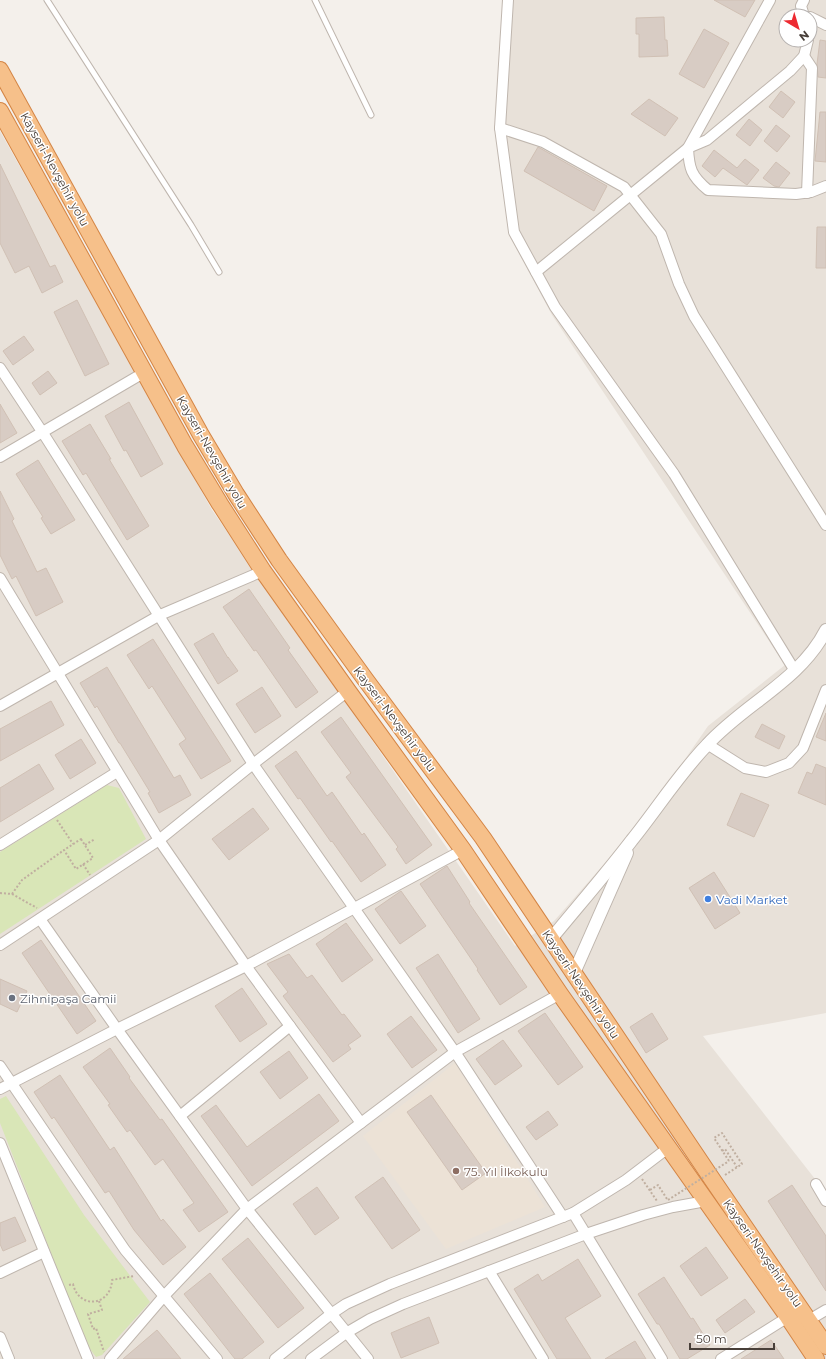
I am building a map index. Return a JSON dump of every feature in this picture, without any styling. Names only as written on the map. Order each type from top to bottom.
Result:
[{"type":"highway","name":"Kayseri-Nevşehir yolu","points":[[0,70],[201,435],[236,494],[283,567],[483,838],[813,1331],[826,1346]]},
{"type":"highway","name":"Kayseri-Nevşehir yolu","points":[[2,122],[145,372],[185,446],[263,571],[348,692],[463,850],[560,994],[788,1317],[813,1331]]},
{"type":"highway","name":"Kayseri-Nevşehir yolu","points":[[813,1331],[816,1359]]},
{"type":"street","points":[[508,0],[500,128],[514,232],[555,307],[674,474],[796,670]]},
{"type":"street","points":[[770,0],[688,148],[689,164],[697,181],[708,190],[796,194],[807,193],[826,186]]},
{"type":"street","points":[[536,272],[688,148],[707,140],[790,71],[804,56],[806,48]]},
{"type":"street","points":[[804,56],[812,68],[807,193]]},
{"type":"street","points":[[500,128],[543,142],[624,187],[661,234],[679,284],[694,316],[826,525]]},
{"type":"street","points":[[0,368],[160,615],[253,764],[568,1215],[586,1234],[662,1359]]},
{"type":"street","points":[[0,457],[145,372]]},
{"type":"street","points":[[0,706],[160,615],[263,571]]},
{"type":"street","points":[[0,578],[159,840],[246,966],[361,1123]]},
{"type":"street","points":[[551,939],[633,840],[652,813],[707,744],[740,714],[796,670],[811,655],[826,630]]},
{"type":"street","points":[[707,744],[745,768],[766,772],[789,763],[803,748],[826,690]]},
{"type":"street","points":[[0,945],[159,840],[253,764],[348,692]]},
{"type":"street","points":[[0,845],[117,772]]},
{"type":"street","points":[[574,973],[633,840]]},
{"type":"street","points":[[0,1089],[117,1029],[246,966],[463,850]]},
{"type":"street","points":[[44,916],[117,1029],[247,1209],[368,1359]]},
{"type":"street","points":[[107,1356],[247,1209],[455,1052],[560,994]]},
{"type":"street","points":[[180,1116],[290,1026]]},
{"type":"street","points":[[0,1066],[125,1250],[217,1359]]},
{"type":"street","points":[[0,1143],[88,1359]]},
{"type":"street","points":[[275,1359],[331,1314],[346,1304],[390,1284],[568,1215],[600,1197],[668,1148]]},
{"type":"street","points":[[816,1184],[826,1201]]},
{"type":"street","points":[[311,1359],[346,1333],[370,1319],[403,1304],[586,1234],[663,1210],[706,1201]]},
{"type":"street","points":[[0,1273],[44,1252]]},
{"type":"street","points":[[489,1271],[543,1359]]},
{"type":"street","points":[[807,1359],[813,1331],[826,1310]]},
{"type":"street","points":[[721,1359],[788,1317]]},
{"type":"street","points":[[1,1342],[9,1359]]},
{"type":"lane","points":[[47,0],[192,225],[219,272]]},
{"type":"lane","points":[[315,0],[371,115]]},
{"type":"path","points":[[52,813],[74,844]]},
{"type":"path","points":[[12,894],[22,880],[64,850],[81,839],[93,858],[76,869],[64,850]]},
{"type":"path","points":[[85,846],[95,839]]},
{"type":"path","points":[[0,893],[12,894],[44,916]]},
{"type":"path","points":[[650,1190],[658,1185],[668,1200],[729,1161],[714,1138],[722,1133],[742,1164],[714,1182]]},
{"type":"path","points":[[722,1151],[726,1149],[737,1167]]},
{"type":"path","points":[[637,1171],[663,1210]]},
{"type":"path","points":[[58,1287],[73,1284],[76,1293],[80,1297],[89,1302],[99,1301],[104,1298],[110,1290],[112,1280],[145,1274]]},
{"type":"path","points":[[99,1301],[102,1310],[88,1314],[93,1329],[96,1328],[107,1356]]},
{"type":"shaded area","points":[[503,0],[826,0],[826,1013],[703,1036],[826,1193],[826,1359],[0,1359],[0,131],[212,510],[515,946],[554,921],[642,821],[708,726],[785,665],[552,315],[510,237],[495,123]]},
{"type":"shaded area","name":"75. Yıl İlkokulu","points":[[455,1063],[545,1207],[446,1249],[363,1136]]},
{"type":"green space","points":[[107,785],[119,788],[146,839],[0,934],[0,852]]},
{"type":"green space","points":[[6,1096],[84,1215],[150,1302],[102,1355],[96,1357],[87,1345],[0,1123],[0,1099]]},
{"type":"building","points":[[714,0],[755,0],[745,17]]},
{"type":"building","points":[[664,17],[665,40],[667,40],[668,56],[639,57],[639,34],[636,34],[636,18]]},
{"type":"building","points":[[704,29],[729,43],[704,88],[679,74]]},
{"type":"building","points":[[820,40],[826,41],[826,78],[818,77],[817,64]]},
{"type":"building","points":[[781,91],[795,102],[783,118],[769,107]]},
{"type":"building","points":[[649,99],[678,118],[665,136],[631,114]]},
{"type":"building","points":[[820,112],[826,112],[826,162],[815,161]]},
{"type":"building","points":[[749,119],[762,130],[750,146],[736,135]]},
{"type":"building","points":[[776,125],[790,136],[777,152],[764,141]]},
{"type":"building","points":[[538,147],[607,186],[594,211],[524,171]]},
{"type":"building","points":[[714,150],[737,168],[745,159],[759,170],[747,185],[723,168],[715,177],[702,166]]},
{"type":"building","points":[[776,162],[790,173],[779,187],[774,186],[763,178]]},
{"type":"building","points":[[0,164],[50,267],[55,265],[63,282],[42,293],[29,266],[15,273],[0,243]]},
{"type":"building","points":[[817,227],[826,227],[826,268],[816,268]]},
{"type":"building","points":[[77,300],[109,364],[85,376],[54,312]]},
{"type":"building","points":[[24,336],[34,350],[13,365],[3,351]]},
{"type":"building","points":[[48,371],[57,383],[40,395],[32,383]]},
{"type":"building","points":[[129,402],[163,464],[141,477],[126,450],[124,451],[105,416]]},
{"type":"building","points":[[0,404],[17,433],[0,443]]},
{"type":"building","points":[[90,424],[149,526],[127,540],[86,473],[83,475],[62,441]]},
{"type":"building","points":[[38,460],[75,520],[51,534],[41,518],[43,517],[16,474]]},
{"type":"building","points":[[0,491],[14,519],[12,521],[37,572],[46,568],[63,602],[36,616],[16,576],[12,579],[0,555]]},
{"type":"building","points":[[249,589],[290,648],[288,650],[318,692],[296,708],[256,650],[254,651],[223,607]]},
{"type":"building","points":[[213,633],[228,658],[238,671],[218,684],[194,644]]},
{"type":"building","points":[[153,639],[231,761],[201,779],[179,744],[186,739],[152,686],[149,689],[127,655]]},
{"type":"building","points":[[107,667],[174,778],[180,775],[191,795],[159,813],[148,793],[150,792],[97,706],[95,708],[80,683]]},
{"type":"building","points":[[262,687],[281,716],[255,733],[236,704]]},
{"type":"building","points":[[51,701],[64,725],[0,761],[0,729]]},
{"type":"building","points":[[826,713],[826,741],[816,737]]},
{"type":"building","points":[[341,717],[432,845],[406,864],[396,849],[398,847],[346,777],[351,773],[321,732]]},
{"type":"building","points":[[762,724],[785,736],[779,749],[755,737]]},
{"type":"building","points":[[81,739],[96,763],[70,779],[55,755]]},
{"type":"building","points":[[296,751],[327,796],[332,792],[362,835],[364,833],[386,865],[361,882],[275,766]]},
{"type":"building","points":[[39,764],[54,789],[0,822],[0,788]]},
{"type":"building","points":[[816,764],[826,768],[826,805],[798,793],[807,772],[812,774]]},
{"type":"building","points":[[741,793],[769,805],[754,837],[727,825]]},
{"type":"building","points":[[253,808],[269,829],[229,860],[212,839]]},
{"type":"building","points":[[447,866],[470,902],[469,903],[527,987],[500,1005],[477,970],[478,969],[420,884]]},
{"type":"building","points":[[714,872],[740,913],[715,929],[689,888]]},
{"type":"building","points":[[401,891],[426,926],[400,944],[375,909]]},
{"type":"building","points":[[346,923],[373,960],[342,982],[316,944]]},
{"type":"building","points":[[41,940],[96,1021],[77,1034],[22,953]]},
{"type":"building","points":[[289,954],[307,978],[312,975],[342,1015],[344,1014],[361,1036],[348,1045],[351,1049],[333,1062],[283,996],[288,992],[267,964]]},
{"type":"building","points":[[438,954],[480,1019],[458,1033],[416,968]]},
{"type":"building","name":"Zihnipaşa Camii","points":[[0,979],[27,991],[17,1012],[0,1004]]},
{"type":"building","points":[[242,988],[267,1024],[240,1042],[215,1006]]},
{"type":"building","points":[[545,1013],[583,1067],[558,1085],[518,1031]]},
{"type":"building","points":[[652,1013],[668,1039],[646,1053],[630,1027]]},
{"type":"building","points":[[411,1016],[437,1050],[412,1068],[387,1034]]},
{"type":"building","points":[[503,1040],[522,1066],[495,1085],[476,1059]]},
{"type":"building","points":[[110,1048],[130,1077],[129,1078],[160,1120],[162,1119],[228,1212],[199,1232],[183,1210],[194,1203],[163,1159],[155,1165],[130,1130],[127,1132],[108,1105],[110,1104],[83,1067]]},
{"type":"building","points":[[289,1051],[308,1078],[280,1099],[260,1072]]},
{"type":"building","points":[[60,1075],[110,1150],[114,1147],[161,1221],[163,1219],[186,1247],[163,1265],[134,1230],[109,1191],[105,1193],[54,1117],[52,1119],[34,1092]]},
{"type":"building","points":[[319,1094],[339,1121],[252,1186],[201,1116],[216,1105],[247,1147]]},
{"type":"building","points":[[431,1095],[486,1173],[462,1190],[407,1112]]},
{"type":"building","points":[[548,1111],[558,1125],[536,1140],[526,1127]]},
{"type":"building","points":[[383,1177],[420,1230],[392,1249],[355,1197]]},
{"type":"building","points":[[792,1185],[826,1236],[826,1291],[768,1201]]},
{"type":"building","points":[[317,1187],[339,1218],[315,1235],[293,1204]]},
{"type":"building","points":[[15,1217],[26,1241],[3,1251],[0,1244],[0,1223]]},
{"type":"building","points":[[248,1238],[304,1308],[278,1328],[222,1259]]},
{"type":"building","points":[[706,1247],[728,1278],[701,1296],[680,1266]]},
{"type":"building","points":[[578,1259],[601,1296],[565,1318],[591,1359],[557,1359],[514,1289],[538,1274],[542,1281]]},
{"type":"building","points":[[210,1273],[264,1342],[242,1359],[235,1359],[184,1294]]},
{"type":"building","points":[[664,1277],[710,1345],[687,1359],[680,1359],[659,1324],[657,1324],[638,1294]]},
{"type":"building","points":[[745,1299],[755,1312],[725,1333],[716,1320]]},
{"type":"building","points":[[429,1317],[439,1343],[401,1358],[391,1333]]},
{"type":"building","points":[[157,1330],[181,1359],[123,1359]]},
{"type":"building","points":[[771,1340],[784,1359],[741,1359]]},
{"type":"building","points":[[635,1341],[646,1359],[605,1359]]},
{"type":"place","name":"Vadi Market","points":[[708,899]]},
{"type":"place","name":"Zihnipaşa Camii","points":[[12,998]]},
{"type":"place","name":"75. Yıl İlkokulu","points":[[456,1171]]}]
